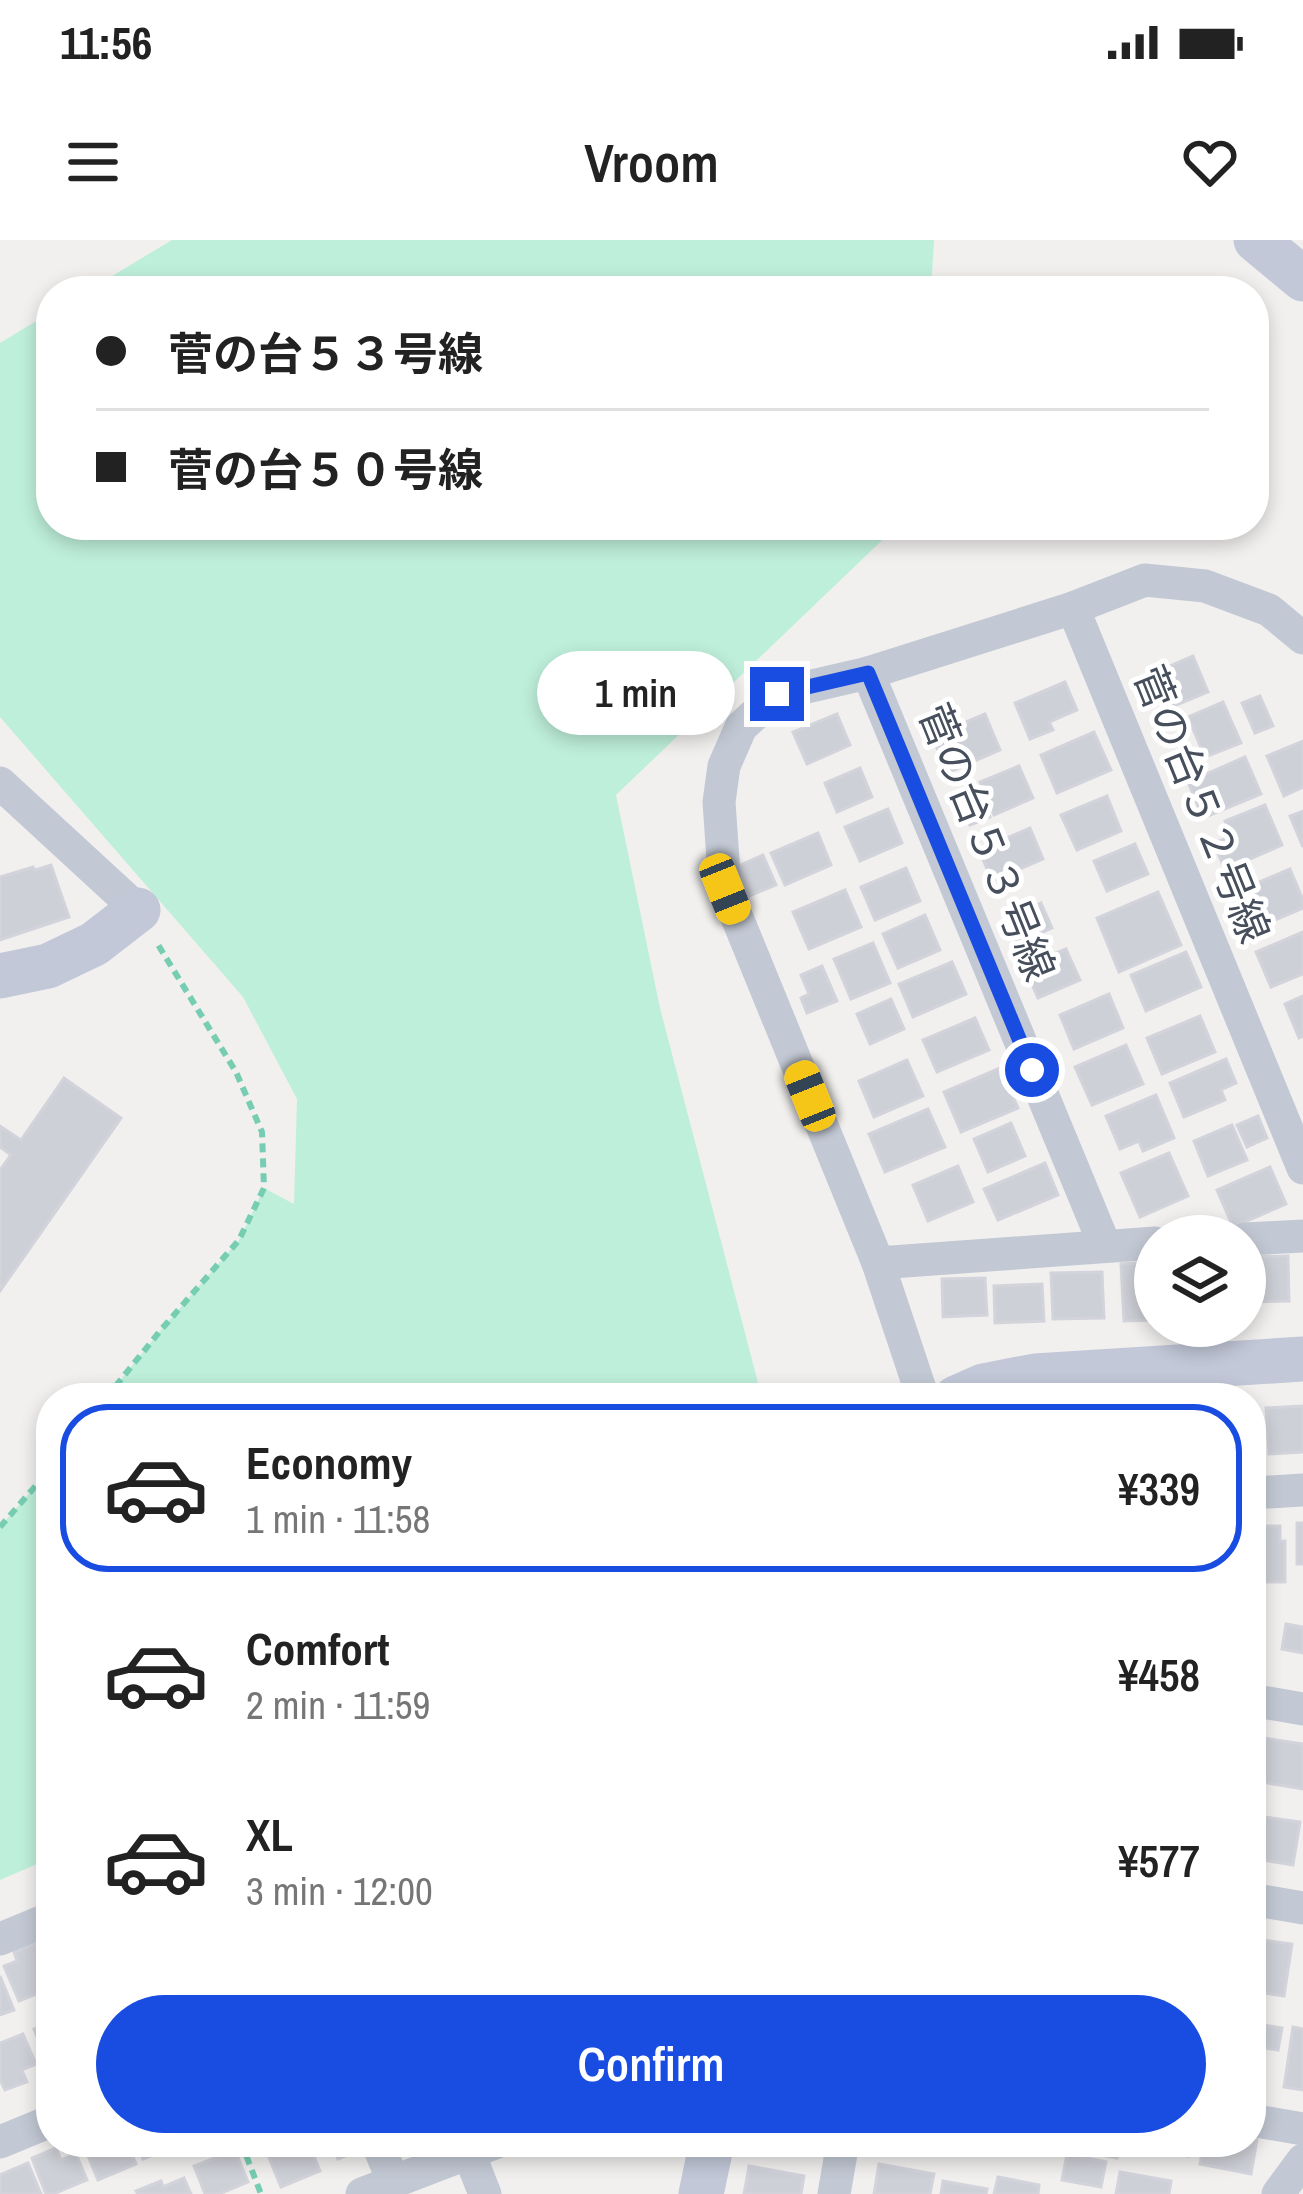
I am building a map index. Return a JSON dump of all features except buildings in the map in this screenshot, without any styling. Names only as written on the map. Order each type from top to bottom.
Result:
[{"type":"street","points":[[1256,240],[1303,279]]},
{"type":"street","points":[[917,1383],[878,1263],[725,889],[719,802],[724,766],[741,727],[777,694],[868,673],[1145,580],[1205,586],[1269,610],[1303,638]]},
{"type":"street","name":"菅の台５２号線","points":[[1072,608],[1303,1168]]},
{"type":"street","name":"菅の台５３号線","points":[[868,673],[1105,1246]]},
{"type":"street","points":[[0,783],[138,910],[94,944],[48,966],[0,976]]},
{"type":"street","points":[[1266,1238],[1303,1236]]},
{"type":"street","points":[[878,1263],[1134,1244]]},
{"type":"street","points":[[999,1383],[1035,1376],[1303,1359]]},
{"type":"street","points":[[1266,1492],[1303,1490]]},
{"type":"street","points":[[1266,1703],[1303,1709]]},
{"type":"street","points":[[1266,1902],[1303,1908]]},
{"type":"street","points":[[0,1939],[36,1924]]},
{"type":"street","points":[[1266,2123],[1303,2129]]},
{"type":"street","points":[[0,2142],[36,2127]]},
{"type":"street","points":[[377,2157],[378,2188],[455,2157]]},
{"type":"street","points":[[483,2157],[485,2194]]},
{"type":"street","points":[[701,2194],[709,2157]]},
{"type":"street","points":[[834,2194],[840,2157]]},
{"type":"street","points":[[1278,2194],[1303,2160]]},
{"type":"path","points":[[118,1383],[239,1240],[263,1188],[262,1132],[236,1072],[138,910]]},
{"type":"path","points":[[0,1528],[36,1486]]},
{"type":"path","points":[[247,2157],[262,2194]]},
{"type":"green space","points":[[172,240],[934,240],[932,276],[112,276]]},
{"type":"green space","points":[[36,321],[36,540],[882,540],[616,795],[660,1008],[758,1383],[118,1383],[239,1240],[264,1188],[294,1204],[297,1099],[243,997],[0,717],[0,343]]},
{"type":"green space","points":[[36,1485],[36,1864],[0,1880],[0,1527]]},
{"type":"route","points":[[777,694],[868,673],[1032,1070]]}]
